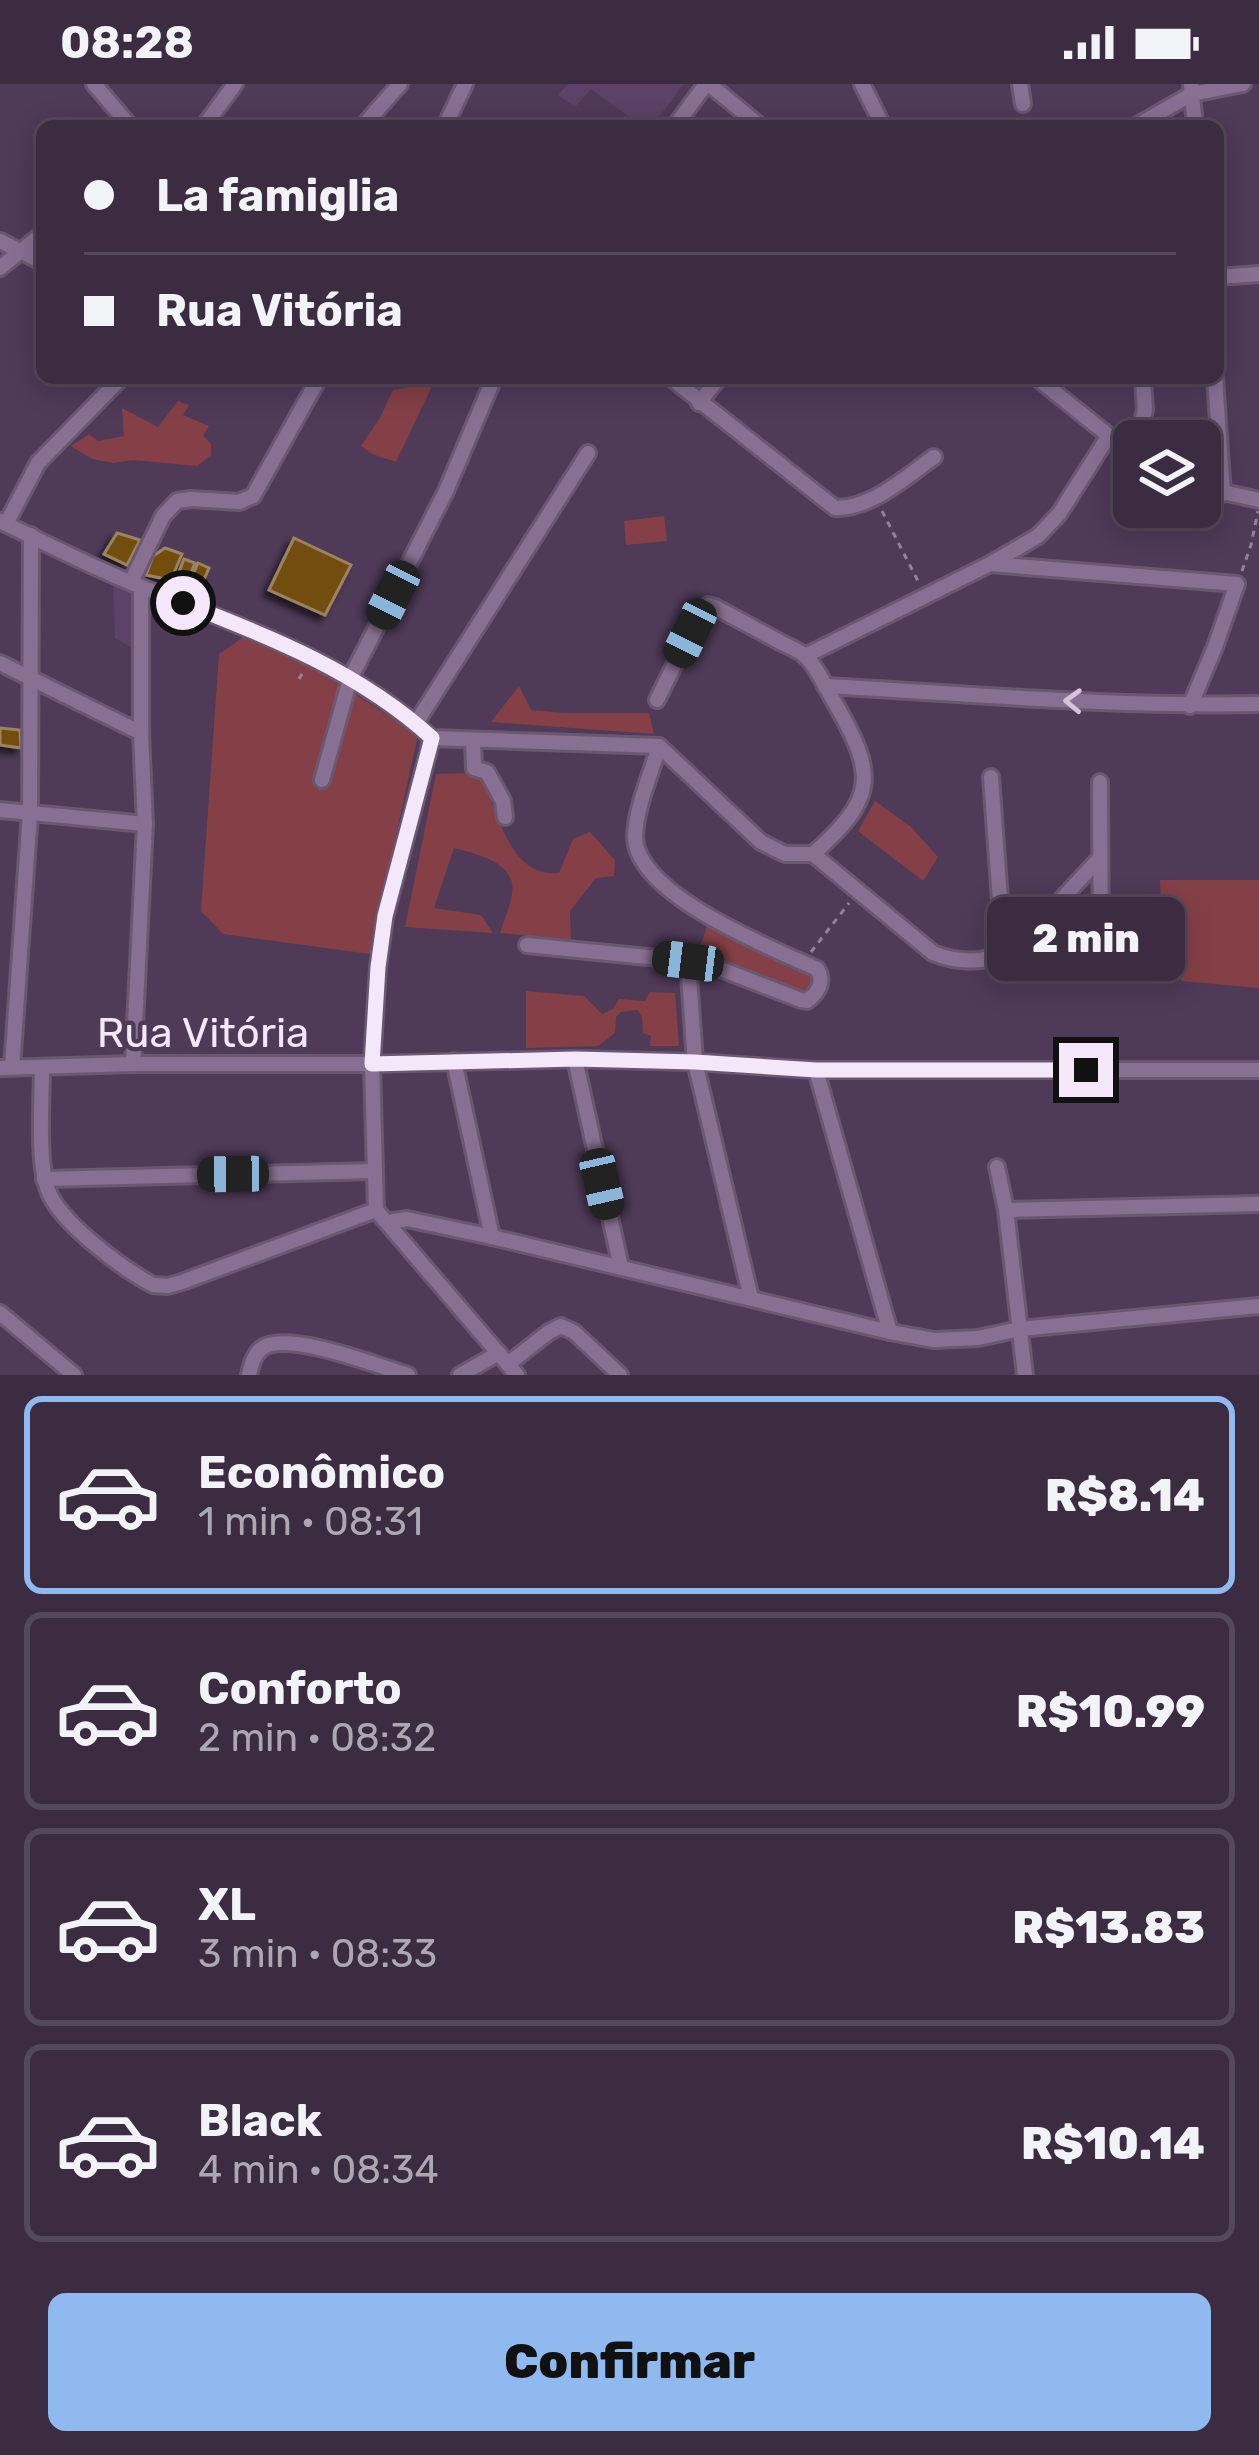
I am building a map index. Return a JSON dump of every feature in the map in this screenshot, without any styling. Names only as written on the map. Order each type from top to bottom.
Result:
[{"type":"street","points":[[94,84],[125,120]]},
{"type":"street","points":[[208,120],[235,84]]},
{"type":"street","points":[[368,120],[400,84]]},
{"type":"street","points":[[449,120],[465,84]]},
{"type":"street","points":[[680,120],[707,84],[752,120]]},
{"type":"street","points":[[862,84],[880,120]]},
{"type":"street","points":[[1020,84],[1023,104]]},
{"type":"street","points":[[1145,120],[1192,89],[1243,84]]},
{"type":"street","points":[[1192,89],[1195,120]]},
{"type":"street","points":[[0,268],[36,239]]},
{"type":"street","points":[[0,241],[36,259]]},
{"type":"street","points":[[1224,277],[1259,274]]},
{"type":"street","points":[[115,384],[38,463],[3,522],[136,585],[311,657],[432,738],[659,746],[761,842],[785,854],[813,854],[933,953],[950,960],[1004,955],[1018,946],[1099,859]]},
{"type":"street","points":[[302,384],[307,399]]},
{"type":"street","points":[[133,1064],[145,824],[136,585],[163,516],[177,501],[239,502],[253,496],[316,384]]},
{"type":"street","points":[[322,780],[350,679],[446,491],[491,384]]},
{"type":"street","points":[[678,384],[828,505],[842,509],[875,497],[934,457]]},
{"type":"street","points":[[699,403],[714,384]]},
{"type":"street","points":[[1044,384],[1113,440]]},
{"type":"street","points":[[1142,420],[1143,384]]},
{"type":"street","points":[[1216,384],[1223,494],[1259,502]]},
{"type":"street","points":[[805,656],[1023,546],[1049,526],[1108,437]]},
{"type":"street","points":[[416,723],[588,453]]},
{"type":"street","points":[[6,1068],[30,812],[31,535]]},
{"type":"street","points":[[990,564],[1238,584],[1190,706]]},
{"type":"street","points":[[657,700],[708,605],[805,656],[859,749],[863,770],[858,805],[845,825],[813,854]]},
{"type":"street","points":[[0,664],[141,733]]},
{"type":"street","points":[[825,686],[1190,706],[1259,704]]},
{"type":"street","points":[[432,738],[385,916],[378,967],[372,1064],[376,1210],[508,1364]]},
{"type":"street","points":[[473,740],[474,769],[487,772],[503,801],[505,817]]},
{"type":"street","points":[[527,945],[688,961],[807,1001],[819,989],[821,979],[810,965],[693,908],[643,861],[637,848],[638,821],[659,746]]},
{"type":"street","points":[[991,777],[1004,955]]},
{"type":"street","points":[[1100,782],[1101,970]]},
{"type":"street","points":[[0,810],[145,824]]},
{"type":"street","points":[[688,961],[695,1062],[751,1298]]},
{"type":"street","points":[[575,1059],[621,1267]]},
{"type":"street","name":"Rua Vitória","points":[[6,1068],[575,1059],[816,1070],[1259,1070]]},
{"type":"street","points":[[454,1061],[492,1237]]},
{"type":"street","points":[[42,1066],[44,1178],[52,1200],[78,1231],[160,1287],[376,1210]]},
{"type":"street","points":[[816,1070],[890,1332]]},
{"type":"street","points":[[997,1167],[1025,1375]]},
{"type":"street","points":[[44,1178],[374,1171]]},
{"type":"street","points":[[1006,1210],[1259,1204]]},
{"type":"street","points":[[388,1222],[407,1219],[492,1237],[934,1340],[1259,1306]]},
{"type":"street","points":[[0,1313],[74,1373]]},
{"type":"street","points":[[460,1375],[508,1364],[561,1326],[574,1331],[620,1375]]},
{"type":"street","points":[[249,1375],[262,1348],[286,1342],[408,1375]]},
{"type":"path","points":[[875,497],[925,595]]},
{"type":"path","points":[[1238,584],[1259,502]]},
{"type":"path","points":[[810,965],[858,892]]},
{"type":"shaded area","points":[[568,84],[684,84],[657,120],[634,120],[591,89],[575,107],[558,95]]},
{"type":"shaded area","points":[[407,384],[433,384],[396,462],[361,446],[393,390]]},
{"type":"shaded area","points":[[178,401],[189,405],[183,415],[209,426],[203,436],[211,444],[211,455],[197,466],[133,460],[113,463],[92,459],[71,446],[89,434],[98,441],[124,436],[122,408],[158,427]]},
{"type":"shaded area","points":[[664,516],[667,541],[626,545],[624,521]]},
{"type":"shaded area","points":[[113,584],[131,589],[132,648],[115,638]]},
{"type":"shaded area","points":[[245,636],[313,667],[418,735],[370,954],[223,934],[201,911],[219,654]]},
{"type":"shaded area","points":[[519,686],[531,710],[649,713],[654,734],[491,722]]},
{"type":"shaded area","points":[[436,774],[483,776],[503,830],[528,865],[559,873],[573,839],[590,832],[615,860],[614,876],[596,878],[570,911],[571,940],[500,933],[512,895],[509,875],[488,859],[454,848],[434,908],[481,915],[493,933],[405,927]]},
{"type":"shaded area","points":[[875,801],[911,827],[938,857],[923,881],[858,831]]},
{"type":"shaded area","points":[[1160,880],[1259,880],[1259,988],[1182,981],[1164,959]]},
{"type":"shaded area","points":[[707,926],[812,973],[815,982],[806,997],[698,953]]},
{"type":"shaded area","points":[[526,991],[584,996],[602,1014],[619,999],[645,1001],[650,992],[675,993],[679,1046],[650,1046],[651,1036],[643,1033],[637,1010],[621,1012],[615,1033],[598,1046],[526,1048]]},
{"type":"building","points":[[117,533],[140,540],[127,565],[104,554]]},
{"type":"building","points":[[294,538],[351,565],[325,615],[269,590]]},
{"type":"building","points":[[165,548],[182,554],[171,580],[146,575],[153,556]]},
{"type":"building","points":[[184,559],[195,563],[185,587],[175,582]]},
{"type":"building","points":[[198,563],[209,568],[200,589],[189,584]]},
{"type":"building","points":[[0,728],[20,730],[21,748],[0,745]]},
{"type":"route","points":[[183,603],[311,657],[368,690],[432,738],[385,916],[372,1064],[575,1059],[816,1070],[1086,1070]]}]
